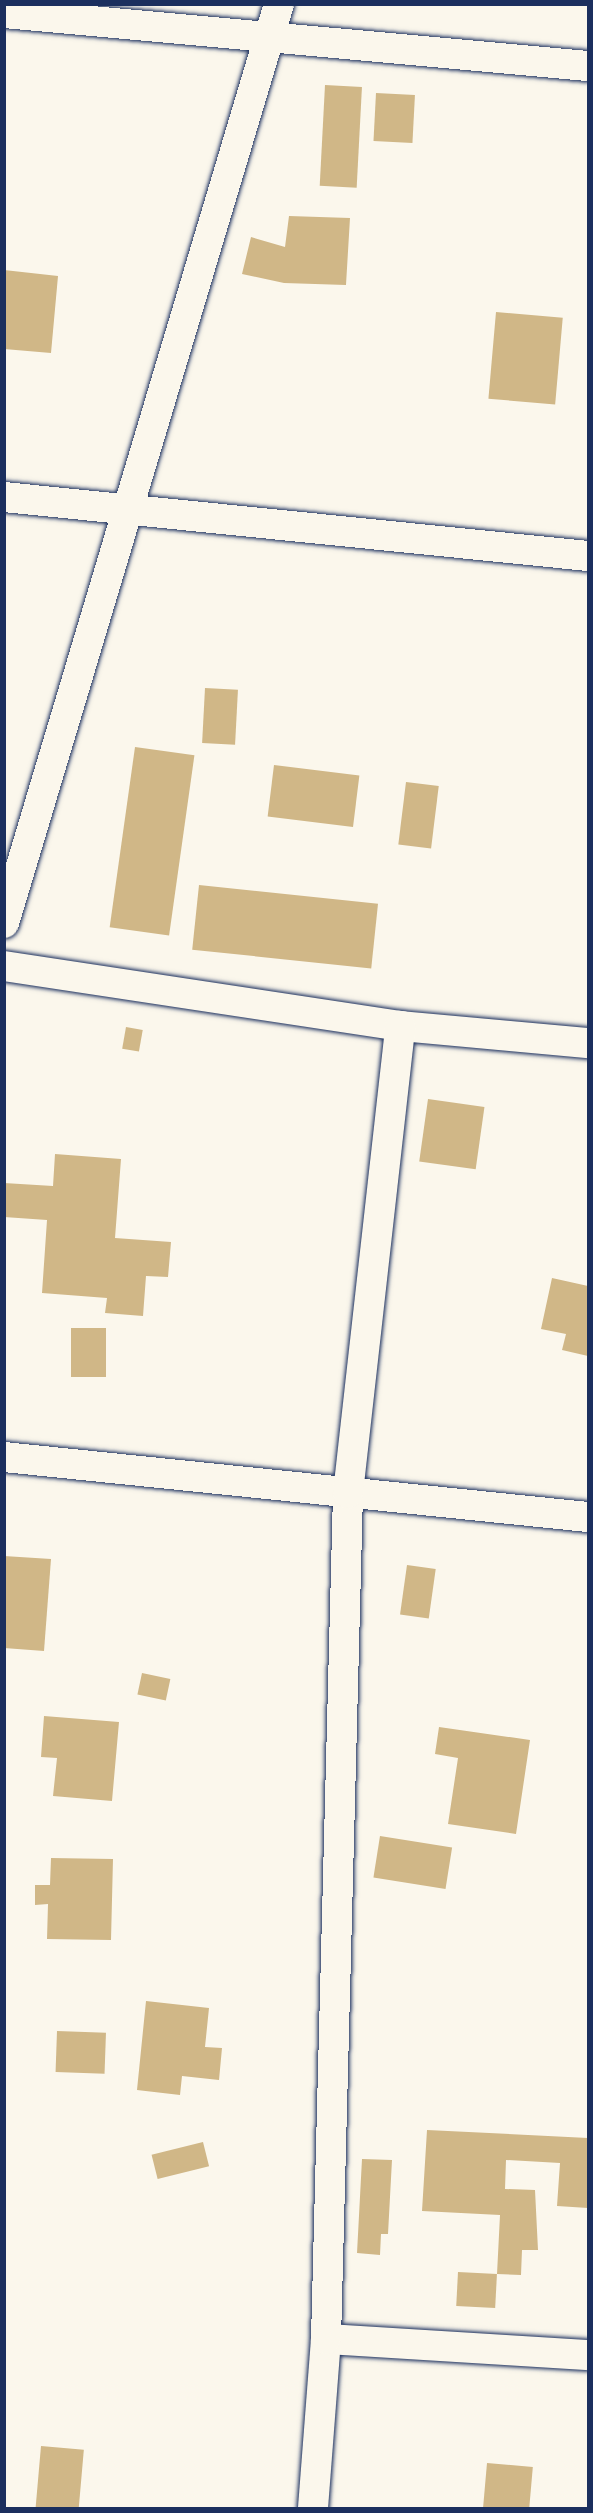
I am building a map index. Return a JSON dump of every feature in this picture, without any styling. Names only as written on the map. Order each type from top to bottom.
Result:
[{"type":"street","points":[[4,923],[279,4]]},
{"type":"street","points":[[4,13],[588,66]]},
{"type":"street","points":[[4,497],[588,556]]},
{"type":"street","points":[[4,966],[400,1026],[588,1042]]},
{"type":"street","points":[[313,2508],[326,2339],[348,1493],[400,1026]]},
{"type":"street","points":[[4,1457],[588,1517]]},
{"type":"street","points":[[326,2339],[588,2355]]},
{"type":"building","points":[[325,85],[362,87],[357,188],[320,186]]},
{"type":"building","points":[[376,93],[415,95],[412,143],[373,141]]},
{"type":"building","points":[[289,216],[350,218],[346,285],[284,283],[242,274],[251,237],[285,247]]},
{"type":"building","points":[[4,270],[58,276],[51,353],[4,349]]},
{"type":"building","points":[[496,312],[563,318],[555,405],[488,399]]},
{"type":"building","points":[[205,688],[238,690],[235,745],[202,743]]},
{"type":"building","points":[[135,747],[194,755],[169,936],[110,927]]},
{"type":"building","points":[[274,765],[359,775],[353,827],[268,817]]},
{"type":"building","points":[[406,782],[439,786],[431,849],[398,845]]},
{"type":"building","points":[[199,885],[378,904],[371,968],[192,950]]},
{"type":"building","points":[[126,1027],[143,1030],[139,1052],[122,1049]]},
{"type":"building","points":[[428,1099],[484,1107],[476,1169],[419,1161]]},
{"type":"building","points":[[55,1154],[121,1159],[115,1238],[171,1242],[168,1277],[146,1276],[143,1316],[105,1313],[107,1298],[42,1293],[47,1220],[4,1217],[4,1183],[53,1186]]},
{"type":"building","points":[[552,1278],[588,1286],[588,1356],[562,1350],[566,1334],[541,1329]]},
{"type":"building","points":[[71,1328],[106,1328],[106,1377],[71,1377]]},
{"type":"building","points":[[4,1556],[51,1559],[44,1651],[4,1648]]},
{"type":"building","points":[[407,1565],[436,1569],[429,1619],[400,1615]]},
{"type":"building","points":[[142,1673],[170,1679],[166,1701],[137,1695]]},
{"type":"building","points":[[44,1716],[119,1722],[112,1801],[53,1796],[57,1758],[41,1757]]},
{"type":"building","points":[[439,1727],[530,1740],[516,1834],[448,1824],[458,1758],[435,1754]]},
{"type":"building","points":[[380,1836],[452,1847],[446,1889],[373,1877]]},
{"type":"building","points":[[51,1858],[113,1859],[111,1940],[47,1939],[48,1904],[35,1905],[35,1885],[50,1885]]},
{"type":"building","points":[[146,2001],[209,2008],[205,2047],[222,2048],[219,2080],[182,2076],[180,2095],[137,2090]]},
{"type":"building","points":[[57,2031],[106,2033],[105,2074],[56,2072]]},
{"type":"building","points":[[427,2130],[588,2138],[588,2208],[557,2206],[560,2163],[506,2160],[505,2189],[535,2190],[538,2250],[522,2250],[521,2275],[497,2274],[500,2215],[422,2211]]},
{"type":"building","points":[[203,2142],[209,2166],[158,2179],[152,2155]]},
{"type":"building","points":[[362,2159],[392,2160],[388,2234],[381,2234],[380,2255],[357,2253]]},
{"type":"building","points":[[458,2272],[497,2274],[495,2308],[456,2306]]},
{"type":"building","points":[[41,2446],[84,2450],[79,2508],[36,2508]]},
{"type":"building","points":[[487,2463],[533,2467],[529,2508],[483,2508]]}]
